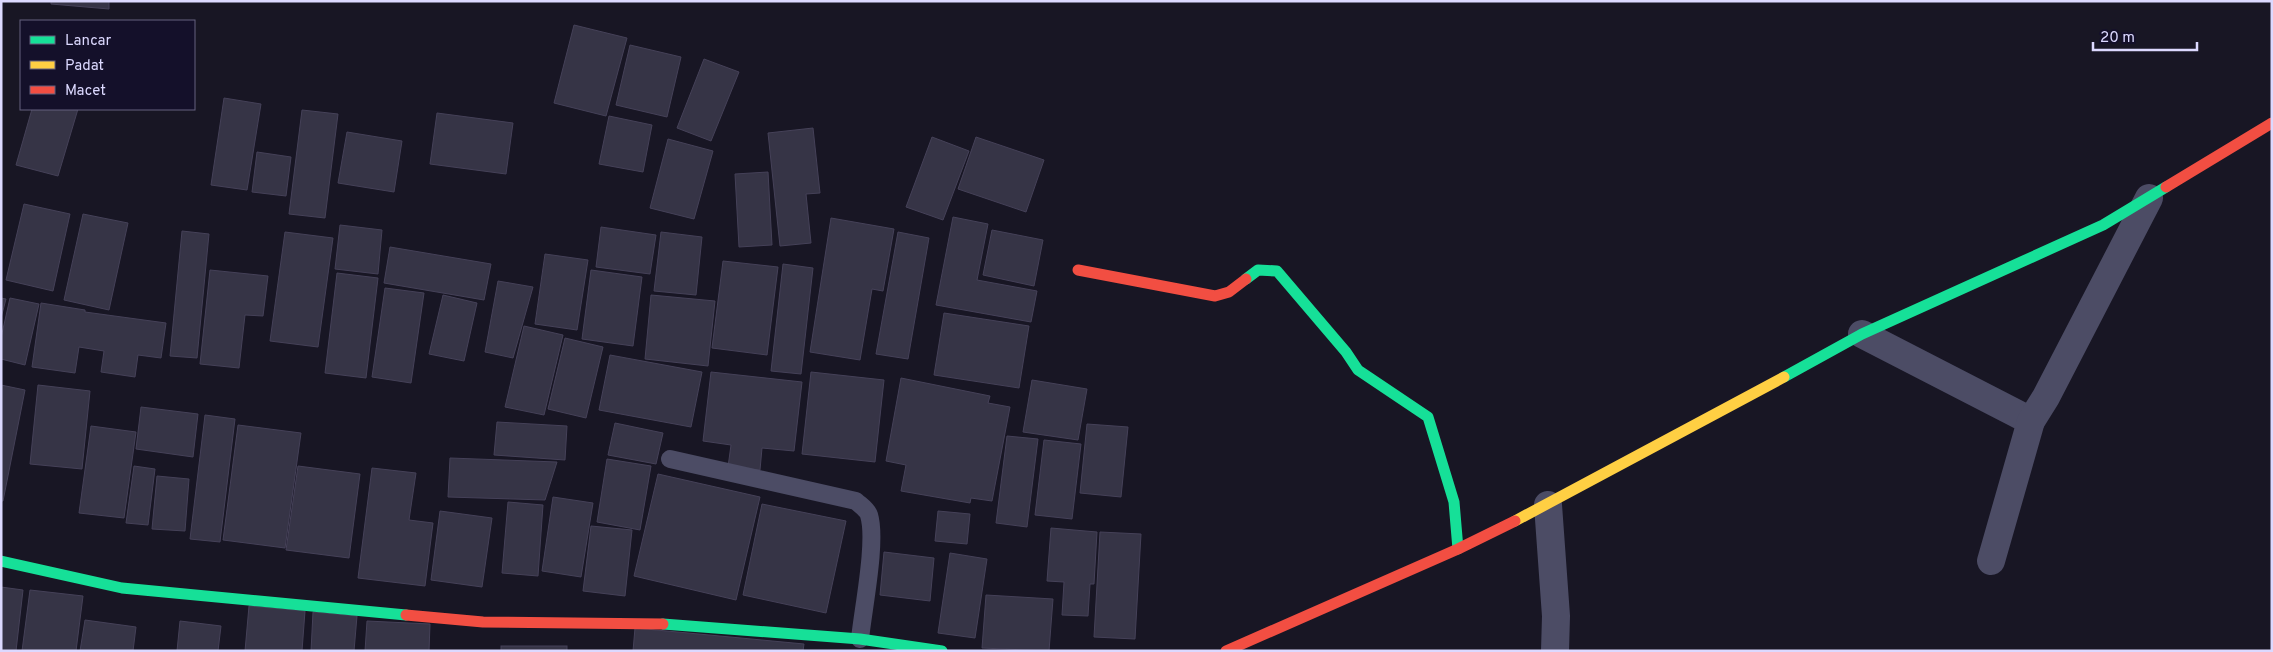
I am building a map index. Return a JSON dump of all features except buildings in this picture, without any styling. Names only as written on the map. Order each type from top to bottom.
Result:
[{"type":"street","points":[[1226,651],[1458,549],[1548,505],[1862,334],[2103,225],[2272,123]]},
{"type":"street","points":[[1991,561],[2030,422],[2046,397],[2149,198]]},
{"type":"street","points":[[1078,270],[1215,296],[1229,292],[1258,270],[1277,271],[1346,352],[1358,370],[1428,417],[1454,502],[1458,549]]},
{"type":"street","points":[[1862,334],[2030,422]]},
{"type":"street","points":[[1548,505],[1556,616],[1555,651]]},
{"type":"street","points":[[1,561],[122,588],[483,622],[663,624],[860,639],[942,651]]},
{"type":"lane","points":[[670,459],[856,501],[862,506],[868,513],[872,540],[860,639]]},
{"type":"traffic: fast","points":[[1784,377],[1862,334],[2103,225],[2166,187]]},
{"type":"traffic: fast","points":[[1246,279],[1258,270],[1277,271],[1346,352],[1358,370],[1428,417],[1454,502],[1458,549]]},
{"type":"traffic: fast","points":[[1,561],[122,588],[406,615]]},
{"type":"traffic: fast","points":[[663,624],[860,639],[942,651]]},
{"type":"traffic: slow","points":[[1515,521],[1784,377]]},
{"type":"traffic: jam","points":[[2166,187],[2272,123]]},
{"type":"traffic: jam","points":[[1078,270],[1215,296],[1229,292],[1246,279]]},
{"type":"traffic: jam","points":[[1226,651],[1458,549],[1515,521]]},
{"type":"traffic: jam","points":[[406,615],[483,622],[663,624]]}]
